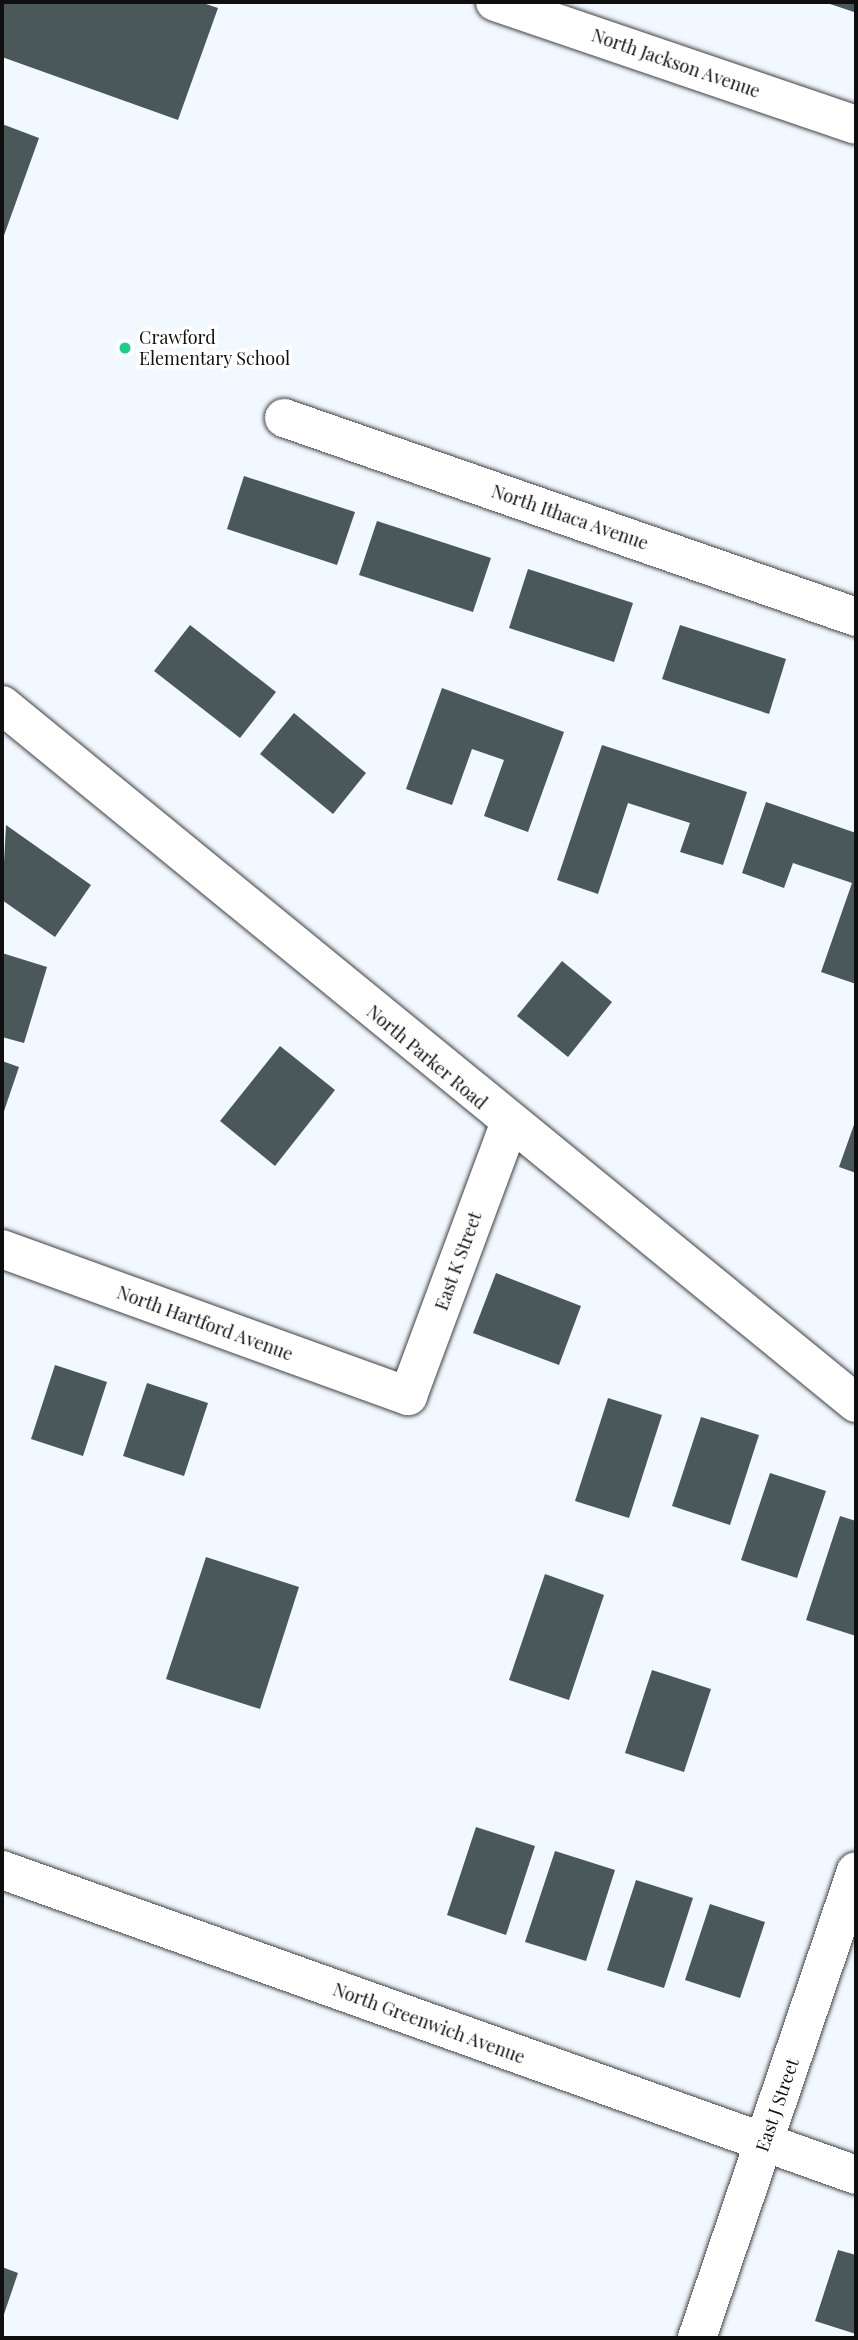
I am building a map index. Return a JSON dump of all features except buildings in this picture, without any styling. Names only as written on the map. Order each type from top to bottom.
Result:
[{"type":"street","name":"North Jackson Avenue","points":[[495,2],[856,125]]},
{"type":"street","name":"North Ithaca Avenue","points":[[284,418],[856,617]]},
{"type":"street","name":"North Parker Road","points":[[2,705],[509,1125],[856,1403]]},
{"type":"street","name":"East K Street","points":[[408,1396],[509,1125]]},
{"type":"street","name":"North Hartford Avenue","points":[[2,1249],[408,1396]]},
{"type":"street","name":"North Greenwich Avenue","points":[[2,1870],[856,2175]]},
{"type":"street","name":"East J Street","points":[[697,2338],[856,1871]]},
{"type":"place","name":"Crawford Elementary School","points":[[125,348]]}]
